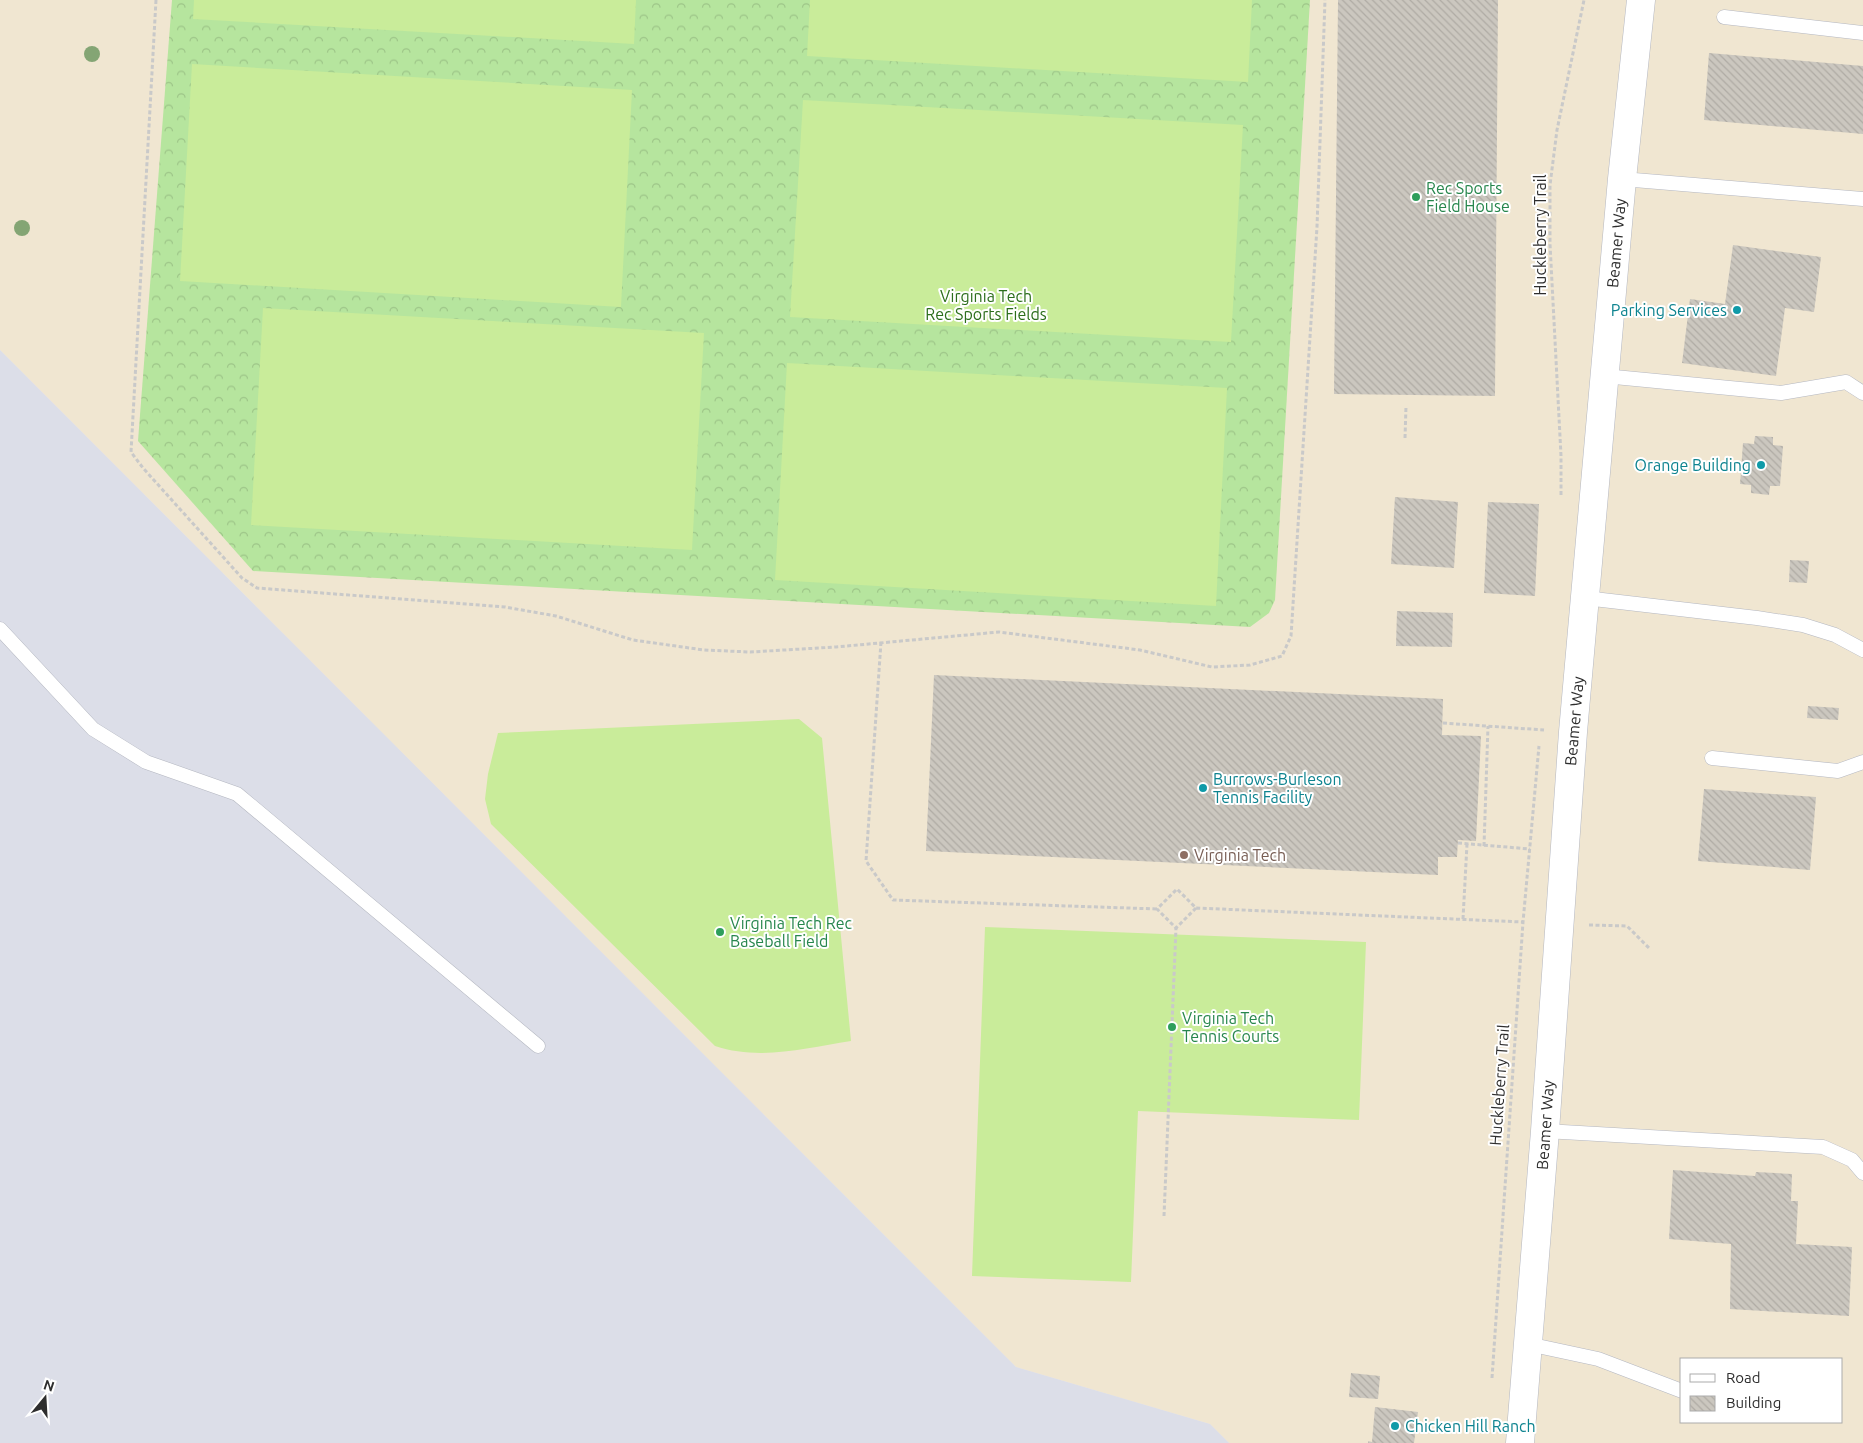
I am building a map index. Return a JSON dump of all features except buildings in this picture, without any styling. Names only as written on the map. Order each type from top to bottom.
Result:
[{"type":"street","name":"Beamer Way","points":[[1520,1443],[1585,598],[1622,179],[1641,0]]},
{"type":"lane","points":[[1724,17],[1863,33]]},
{"type":"lane","points":[[1622,179],[1863,199]]},
{"type":"lane","points":[[1604,376],[1781,393],[1846,382],[1863,393]]},
{"type":"lane","points":[[1585,598],[1803,625],[1834,634],[1863,650]]},
{"type":"lane","points":[[0,629],[93,729],[146,762],[236,794],[538,1046]]},
{"type":"lane","points":[[1712,758],[1838,771],[1863,762]]},
{"type":"lane","points":[[1545,1131],[1823,1147],[1852,1160],[1863,1173]]},
{"type":"lane","points":[[1528,1344],[1598,1359],[1680,1390]]},
{"type":"path","points":[[156,0],[131,452],[143,468],[242,578],[257,588],[505,606],[556,616],[633,640],[704,650],[750,652],[999,632],[1140,650],[1212,667],[1250,665],[1282,656],[1291,636],[1317,227],[1325,0]]},
{"type":"path","name":"Huckleberry Trail","points":[[1561,501],[1559,413],[1550,244],[1550,185],[1557,130],[1584,0]]},
{"type":"path","points":[[1405,438],[1406,406]]},
{"type":"path","points":[[880,642],[866,861],[893,900],[1157,909],[1176,928]]},
{"type":"path","points":[[1443,723],[1540,730]]},
{"type":"path","points":[[1484,846],[1488,726]]},
{"type":"path","name":"Huckleberry Trail","points":[[1492,1381],[1523,922],[1540,740]]},
{"type":"path","points":[[1458,843],[1529,849]]},
{"type":"path","points":[[1463,919],[1467,844]]},
{"type":"path","points":[[1157,909],[1177,889],[1196,908],[1523,922]]},
{"type":"path","points":[[1164,1216],[1176,928],[1196,908]]},
{"type":"path","points":[[1587,924],[1628,926],[1649,948]]},
{"type":"shaded area","name":"Virginia Tech","points":[[0,0],[1863,0],[1863,1443],[1229,1443],[1210,1424],[1016,1367],[0,350]]},
{"type":"shaded area","points":[[0,350],[1016,1367],[1210,1424],[1229,1443],[0,1443]]},
{"type":"green space","name":"Virginia Tech Rec Sports Fields","points":[[172,0],[1310,0],[1275,600],[1269,613],[1250,627],[253,571],[138,441]]},
{"type":"green space","points":[[194,0],[636,0],[634,44],[193,19]]},
{"type":"green space","points":[[810,0],[1252,0],[1248,82],[807,56]]},
{"type":"green space","points":[[192,64],[632,90],[621,307],[180,281]]},
{"type":"green space","points":[[803,100],[1243,125],[1231,342],[790,317]]},
{"type":"green space","points":[[263,308],[704,333],[692,550],[251,525]]},
{"type":"green space","points":[[787,363],[1227,388],[1216,606],[775,580]]},
{"type":"green space","name":"Virginia Tech Rec Baseball Field","points":[[799,719],[822,738],[851,1041],[783,1052],[749,1053],[715,1046],[491,824],[485,799],[488,774],[498,733]]},
{"type":"green space","name":"Virginia Tech Tennis Courts","points":[[985,927],[1366,942],[1359,1120],[1138,1111],[1131,1282],[972,1276]]},
{"type":"place","name":"Rec Sports Field House","points":[[1416,197]]},
{"type":"place","name":"Parking Services","points":[[1737,310]]},
{"type":"place","name":"Orange Building","points":[[1761,465]]},
{"type":"place","name":"Burrows-Burleson Tennis Facility","points":[[1203,788]]},
{"type":"place","name":"Virginia Tech","points":[[1184,855]]},
{"type":"place","name":"Virginia Tech Rec Baseball Field","points":[[720,932]]},
{"type":"place","name":"Virginia Tech Tennis Courts","points":[[1172,1027]]},
{"type":"place","name":"Chicken Hill Ranch","points":[[1395,1426]]}]
